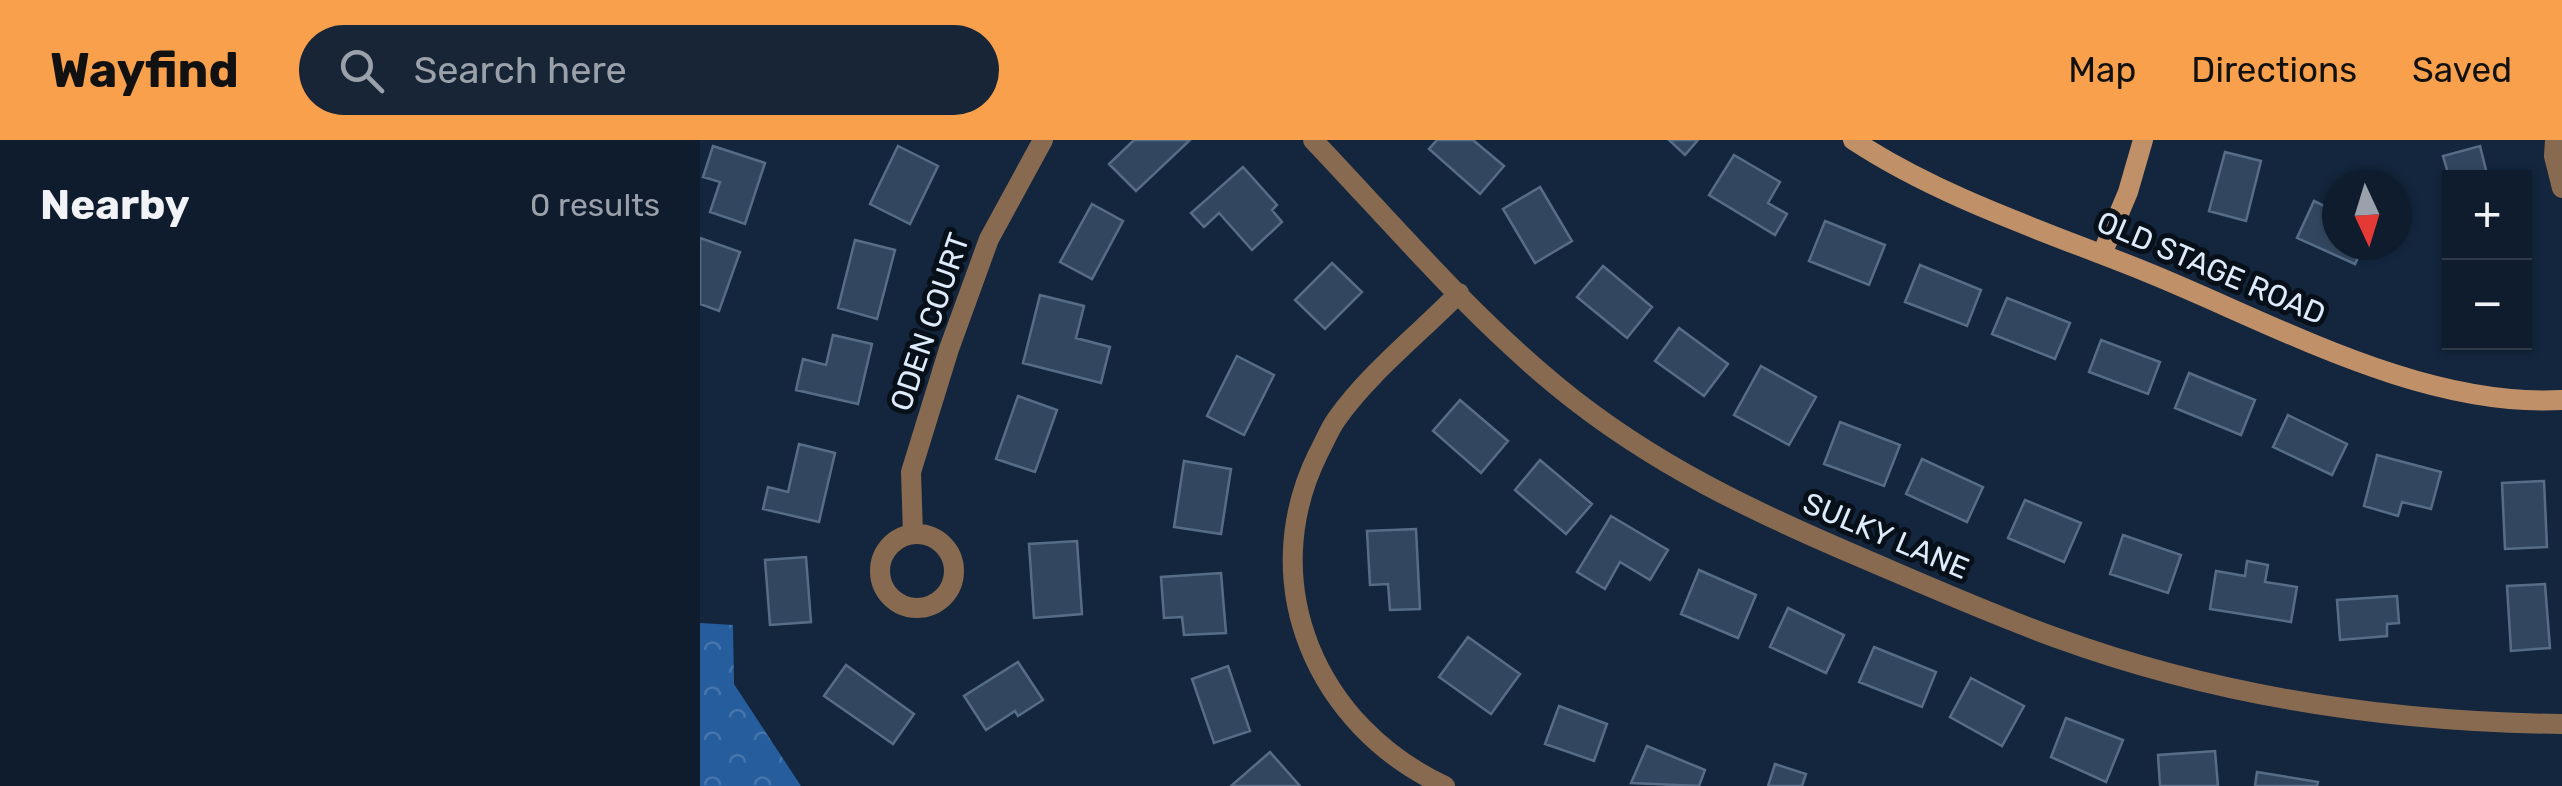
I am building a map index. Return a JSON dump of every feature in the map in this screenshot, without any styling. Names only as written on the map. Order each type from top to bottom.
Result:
[{"type":"street","name":"ODEN COURT","points":[[913,534],[911,472],[948,349],[990,239],[1043,140]]},
{"type":"street","name":"SULKY LANE","points":[[1313,140],[1459,294],[1559,388],[1704,486],[1768,519],[2058,639],[2164,671],[2298,702],[2423,718],[2562,724]]},
{"type":"street","name":"OLD STAGE ROAD","points":[[1853,140],[1974,202],[2334,352],[2479,396],[2562,400]]},
{"type":"street","points":[[2102,254],[2128,192],[2143,140]]},
{"type":"street","points":[[2555,140],[2554,156],[2562,188]]},
{"type":"street","points":[[1445,786],[1386,752],[1354,721],[1333,692],[1304,635],[1292,576],[1296,525],[1308,476],[1335,420],[1459,294]]},
{"type":"green space","points":[[700,623],[733,625],[734,684],[801,786],[700,786]]},
{"type":"building","points":[[1134,140],[1190,140],[1136,191],[1109,164]]},
{"type":"building","points":[[1437,140],[1473,140],[1504,166],[1480,194],[1429,149]]},
{"type":"building","points":[[1669,140],[1698,140],[1685,155]]},
{"type":"building","points":[[713,146],[765,163],[745,224],[710,212],[720,182],[703,177]]},
{"type":"building","points":[[898,146],[938,166],[910,224],[870,204]]},
{"type":"building","points":[[2480,146],[2486,170],[2447,170],[2443,156]]},
{"type":"building","points":[[2225,152],[2261,161],[2246,221],[2209,211]]},
{"type":"building","points":[[1734,155],[1780,182],[1768,203],[1787,214],[1775,235],[1709,195]]},
{"type":"building","points":[[1243,167],[1277,205],[1272,210],[1282,222],[1252,250],[1219,213],[1204,227],[1191,213]]},
{"type":"building","points":[[1540,187],[1572,241],[1535,263],[1503,209]]},
{"type":"building","points":[[2314,201],[2322,205],[2322,249],[2297,238]]},
{"type":"building","points":[[1092,204],[1123,221],[1092,279],[1060,262]]},
{"type":"building","points":[[1825,221],[1885,245],[1869,285],[1809,261]]},
{"type":"building","points":[[700,238],[740,252],[719,311],[700,304]]},
{"type":"building","points":[[855,240],[895,250],[877,319],[838,308]]},
{"type":"building","points":[[1332,263],[1362,292],[1325,329],[1295,300]]},
{"type":"building","points":[[1920,265],[1981,290],[1967,326],[1905,302]]},
{"type":"building","points":[[1603,266],[1652,307],[1627,338],[1577,297]]},
{"type":"building","points":[[1040,295],[1084,306],[1076,338],[1110,347],[1101,383],[1023,363]]},
{"type":"building","points":[[2007,298],[2070,323],[2055,359],[1992,334]]},
{"type":"building","points":[[1679,328],[1728,364],[1704,396],[1655,361]]},
{"type":"building","points":[[833,335],[872,344],[858,404],[796,390],[803,359],[826,365]]},
{"type":"building","points":[[2101,340],[2160,362],[2148,394],[2089,372]]},
{"type":"building","points":[[1237,356],[1274,375],[1244,435],[1207,416]]},
{"type":"building","points":[[1761,366],[1816,397],[1789,445],[1734,415]]},
{"type":"building","points":[[2189,373],[2255,400],[2241,435],[2175,408]]},
{"type":"building","points":[[1018,396],[1057,410],[1035,472],[996,459]]},
{"type":"building","points":[[1460,400],[1508,441],[1481,473],[1433,431]]},
{"type":"building","points":[[2288,415],[2347,444],[2332,475],[2273,447]]},
{"type":"building","points":[[1840,422],[1900,445],[1884,486],[1824,464]]},
{"type":"building","points":[[799,444],[835,453],[819,522],[763,509],[768,487],[788,492]]},
{"type":"building","points":[[2377,455],[2441,472],[2431,509],[2402,502],[2398,516],[2364,506]]},
{"type":"building","points":[[1922,459],[1983,487],[1967,522],[1906,494]]},
{"type":"building","points":[[1540,460],[1592,504],[1566,534],[1515,490]]},
{"type":"building","points":[[1184,461],[1231,469],[1221,534],[1174,527]]},
{"type":"building","points":[[2544,481],[2547,547],[2505,549],[2502,483]]},
{"type":"building","points":[[2025,500],[2081,523],[2064,562],[2008,538]]},
{"type":"building","points":[[1611,516],[1668,550],[1650,580],[1620,562],[1605,589],[1577,572]]},
{"type":"building","points":[[1416,529],[1420,609],[1390,610],[1388,584],[1370,585],[1367,531]]},
{"type":"building","points":[[2123,535],[2181,555],[2168,593],[2110,574]]},
{"type":"building","points":[[1077,541],[1082,614],[1034,618],[1029,544]]},
{"type":"building","points":[[806,557],[811,622],[770,625],[765,560]]},
{"type":"building","points":[[2247,561],[2268,565],[2265,582],[2297,587],[2291,622],[2210,609],[2216,571],[2245,576]]},
{"type":"building","points":[[1699,570],[1756,595],[1738,638],[1681,614]]},
{"type":"building","points":[[1221,573],[1226,633],[1184,635],[1182,617],[1164,618],[1161,577]]},
{"type":"building","points":[[2545,584],[2550,648],[2511,651],[2507,586]]},
{"type":"building","points":[[2397,596],[2399,623],[2387,624],[2387,636],[2340,640],[2337,600]]},
{"type":"building","points":[[1788,608],[1844,635],[1826,673],[1770,647]]},
{"type":"building","points":[[1468,637],[1520,674],[1491,714],[1439,677]]},
{"type":"building","points":[[1874,647],[1936,672],[1922,707],[1859,682]]},
{"type":"building","points":[[1018,662],[1043,700],[1018,716],[1015,711],[986,730],[964,696]]},
{"type":"building","points":[[846,665],[914,714],[893,744],[824,696]]},
{"type":"building","points":[[1228,666],[1250,731],[1214,743],[1192,679]]},
{"type":"building","points":[[1971,678],[2024,706],[2002,746],[1950,717]]},
{"type":"building","points":[[1559,706],[1607,724],[1594,761],[1545,744]]},
{"type":"building","points":[[2066,718],[2123,740],[2106,782],[2051,757]]},
{"type":"building","points":[[1647,746],[1705,770],[1699,786],[1631,783]]},
{"type":"building","points":[[2215,751],[2218,786],[2160,786],[2158,755]]},
{"type":"building","points":[[1270,752],[1300,786],[1231,786]]},
{"type":"building","points":[[1775,764],[1806,774],[1802,786],[1768,786]]},
{"type":"building","points":[[2257,772],[2318,782],[2317,786],[2255,786]]}]
